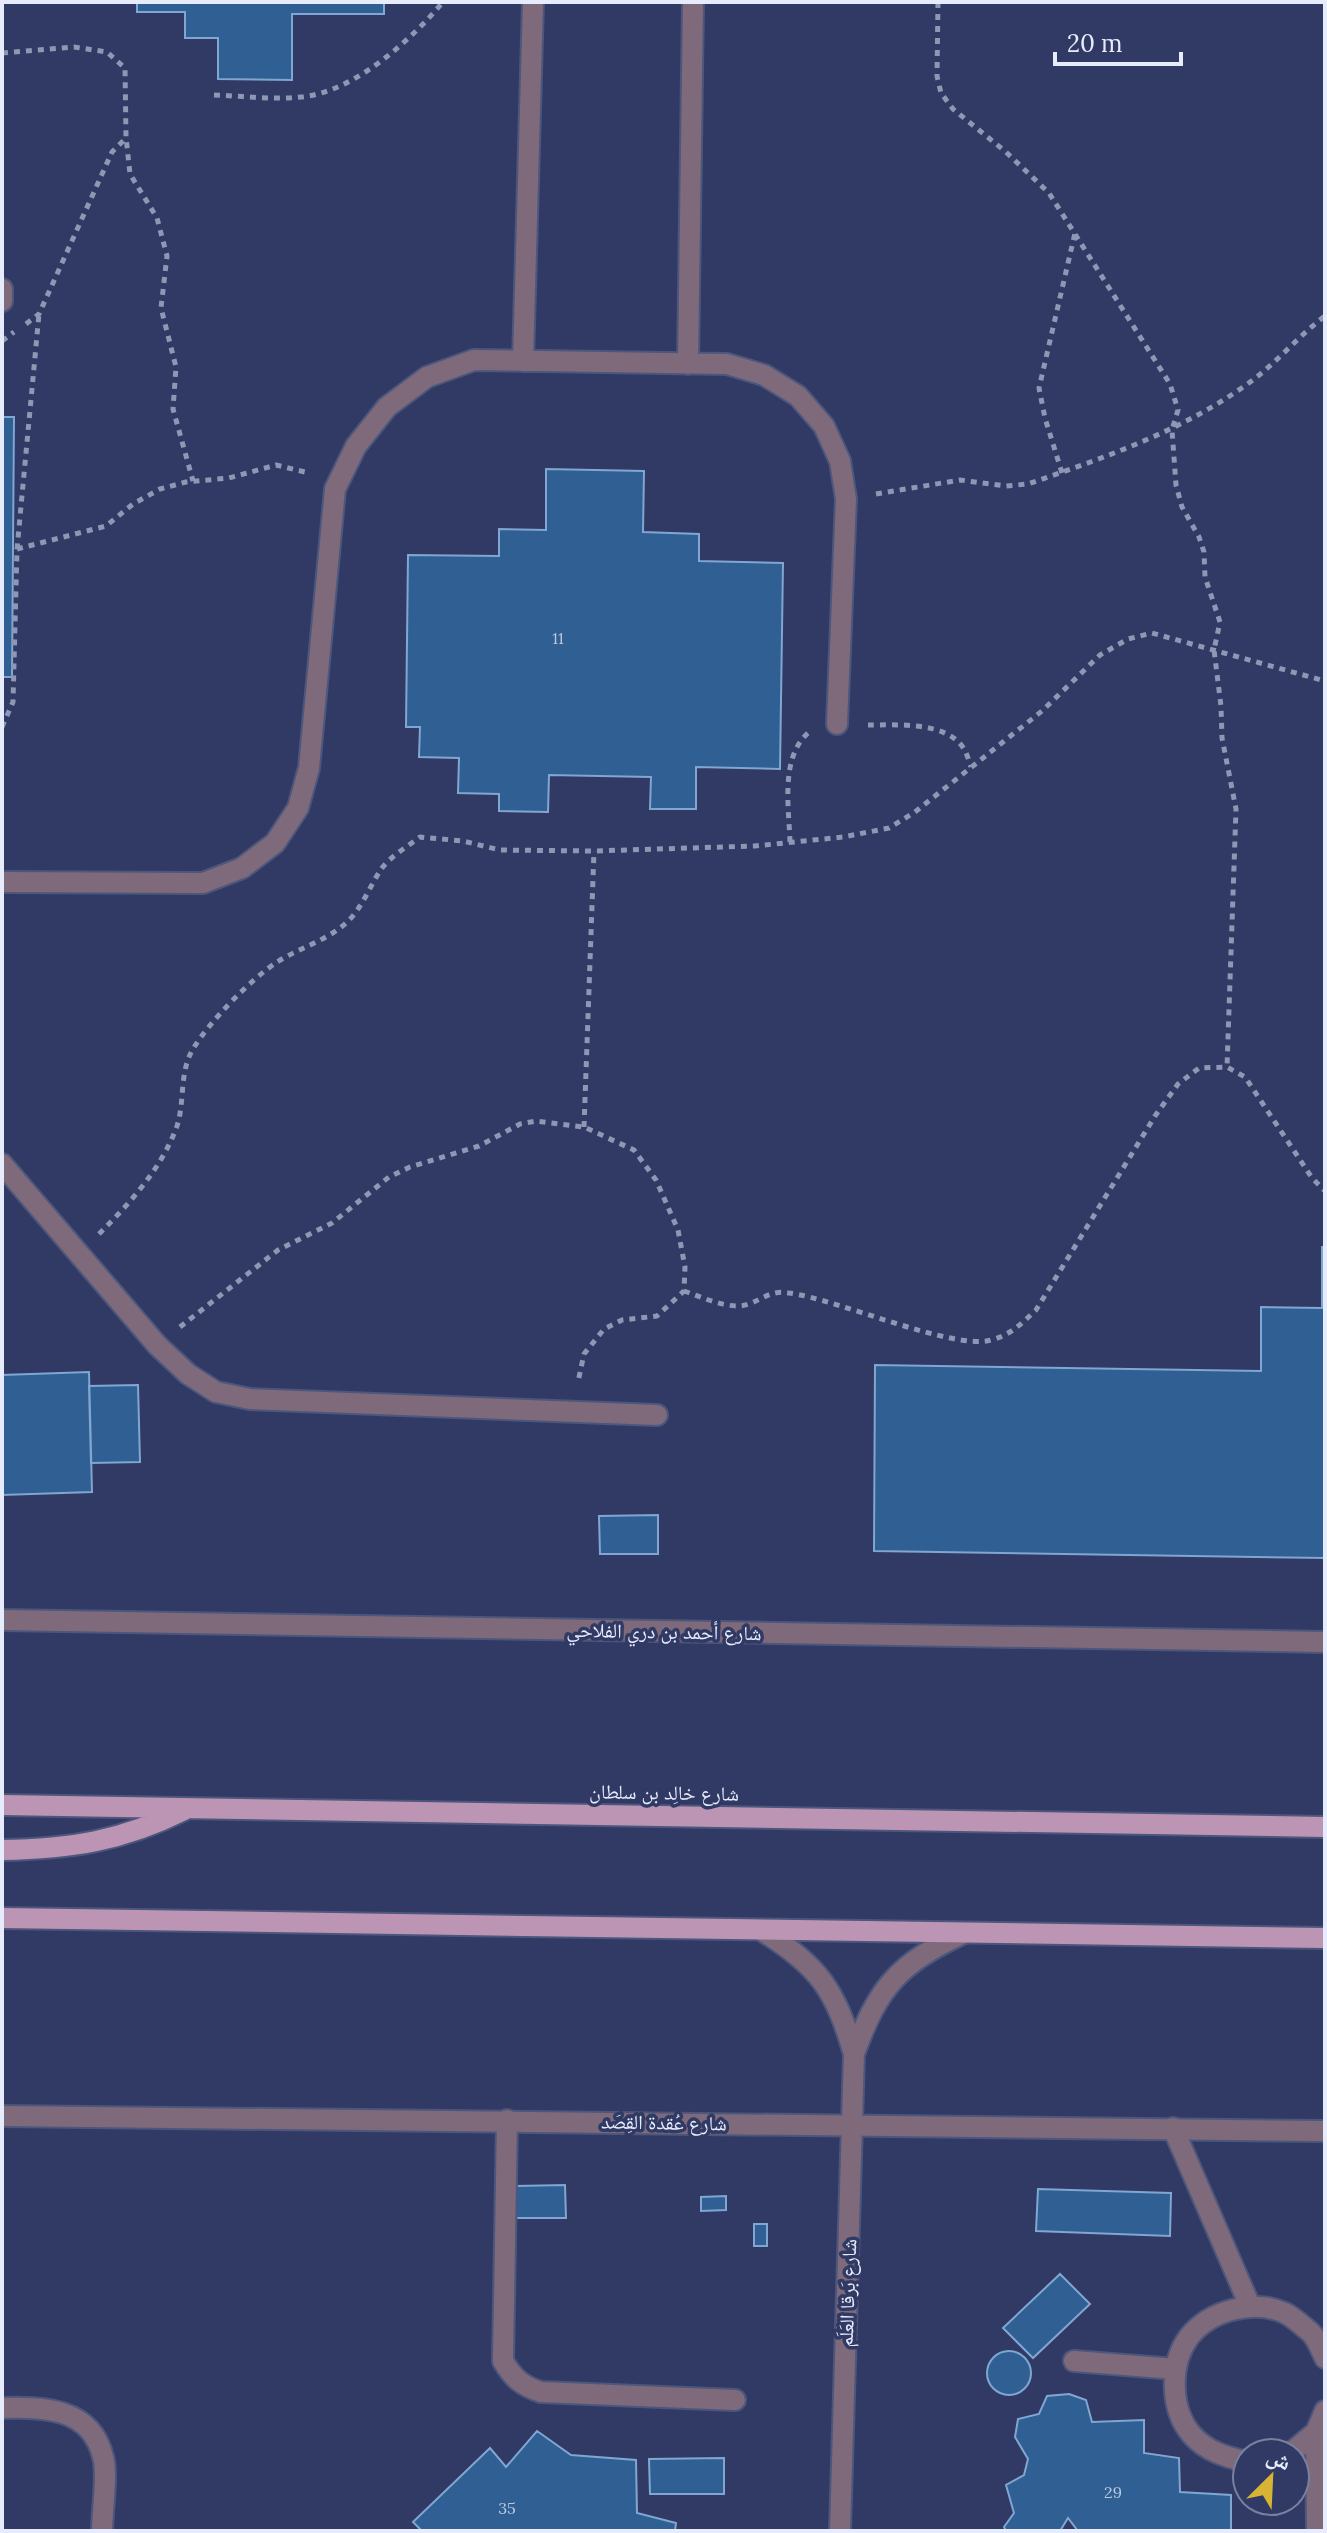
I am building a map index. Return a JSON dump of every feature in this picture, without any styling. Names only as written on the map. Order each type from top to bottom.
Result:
[{"type":"main road","name":"شارع خالِد بن سلطان","points":[[2,1805],[1325,1827]]},
{"type":"main road","points":[[2,1850],[75,1847],[114,1839],[152,1826],[187,1808]]},
{"type":"main road","points":[[2,1918],[1325,1938]]},
{"type":"street","points":[[523,361],[533,2]]},
{"type":"street","points":[[688,364],[693,2]]},
{"type":"street","points":[[2,289],[2,301]]},
{"type":"street","points":[[2,882],[203,883],[242,868],[275,843],[298,808],[309,768],[335,489],[356,446],[387,407],[427,377],[474,360],[727,364],[764,375],[798,396],[824,426],[840,461],[846,499],[837,724]]},
{"type":"street","points":[[2,1164],[157,1345],[188,1374],[216,1392],[250,1399],[657,1415]]},
{"type":"street","name":"شارع أحمد بن دري الفلاحي","points":[[2,1620],[1325,1642]]},
{"type":"street","name":"شارع بَرقا العَلَم","points":[[761,1930],[795,1951],[823,1980],[843,2016],[854,2054]]},
{"type":"street","name":"شارع بَرقا العَلَم","points":[[840,2531],[854,2054],[868,2014],[893,1979],[926,1951],[964,1933]]},
{"type":"street","name":"شارع عُقدة القِصَد","points":[[2,2116],[1325,2131]]},
{"type":"street","points":[[507,2120],[503,2361],[512,2377],[525,2387],[541,2392],[735,2400]]},
{"type":"street","points":[[1173,2128],[1250,2306]]},
{"type":"street","points":[[1231,2458],[1220,2456],[1192,2435],[1176,2404],[1175,2369],[1189,2337],[1216,2314],[1250,2306],[1285,2313],[1313,2334],[1325,2358]]},
{"type":"street","points":[[1074,2361],[1175,2369]]},
{"type":"street","points":[[2,2408],[57,2410],[78,2420],[94,2437],[104,2458],[102,2531]]},
{"type":"street","points":[[1317,2531],[1316,2432],[1325,2411]]},
{"type":"street","points":[[1310,2437],[1316,2432]]},
{"type":"path","points":[[214,95],[303,97],[343,86],[403,43],[443,2]]},
{"type":"path","points":[[938,2],[937,76],[941,93],[953,109],[1006,152],[1049,193],[1170,384],[1178,410],[1172,430],[1176,485],[1182,507],[1204,552],[1205,577],[1220,622],[1214,650],[1222,738],[1236,809],[1227,1067]]},
{"type":"path","points":[[2,53],[74,47],[107,52],[125,68],[130,174],[157,218],[167,256],[161,308],[176,367],[173,409],[193,481]]},
{"type":"path","points":[[2,727],[13,702],[17,549],[39,314],[112,152],[126,137]]},
{"type":"path","points":[[1062,473],[1039,388],[1075,232]]},
{"type":"path","points":[[2,341],[39,314]]},
{"type":"path","points":[[846,499],[960,480],[1006,486],[1028,484],[1062,473],[1172,430],[1244,387],[1325,316]]},
{"type":"path","points":[[17,549],[106,526],[133,504],[160,489],[193,481],[229,478],[276,465],[306,471],[335,489]]},
{"type":"path","points":[[80,1253],[134,1198],[160,1159],[177,1126],[192,1051],[210,1027],[254,979],[279,961],[328,937],[348,922],[384,864],[420,837],[463,841],[500,850],[594,851],[755,846],[843,837],[889,828],[915,812],[1042,711],[1100,655],[1128,639],[1152,633],[1325,681]]},
{"type":"path","points":[[584,1127],[594,851]]},
{"type":"path","points":[[684,1291],[725,1304],[747,1305],[768,1293],[785,1292],[814,1297],[958,1341],[988,1342],[1013,1332],[1036,1310],[1155,1116],[1178,1084],[1199,1068],[1227,1067],[1245,1077],[1312,1178],[1325,1191]]},
{"type":"path","points":[[157,1345],[278,1250],[332,1223],[399,1172],[479,1146],[520,1124],[536,1121],[584,1127],[634,1150],[656,1180],[678,1230],[685,1267],[684,1291],[657,1316],[622,1320],[604,1329],[584,1354],[578,1381],[578,1413]]},
{"type":"building","points":[[137,2],[384,2],[384,14],[292,14],[292,80],[218,79],[218,38],[185,38],[185,12],[137,12]]},
{"type":"building","points":[[2,417],[14,417],[12,677],[2,677]]},
{"type":"building","points":[[546,469],[644,471],[643,532],[699,534],[699,561],[783,563],[780,769],[696,767],[696,809],[650,809],[651,777],[549,775],[548,812],[499,811],[499,794],[458,793],[459,758],[419,757],[420,727],[406,727],[408,555],[499,556],[499,529],[546,530]]},
{"type":"building","points":[[1322,1247],[1325,1247],[1325,1558],[874,1551],[875,1365],[1261,1371],[1261,1307],[1322,1308]]},
{"type":"building","points":[[89,1372],[92,1492],[2,1495],[2,1375]]},
{"type":"building","points":[[138,1385],[140,1462],[91,1463],[89,1386]]},
{"type":"building","points":[[658,1515],[658,1554],[600,1554],[599,1516]]},
{"type":"building","points":[[565,2185],[566,2218],[516,2218],[516,2186]]},
{"type":"building","points":[[1038,2189],[1171,2193],[1170,2236],[1036,2231]]},
{"type":"building","points":[[726,2196],[726,2210],[701,2211],[701,2197]]},
{"type":"building","points":[[754,2224],[767,2224],[767,2246],[754,2246]]},
{"type":"building","points":[[1060,2274],[1090,2304],[1033,2358],[1003,2328]]},
{"type":"building","points":[[1009,2351],[1025,2357],[1031,2373],[1025,2389],[1009,2395],[993,2389],[987,2373],[993,2357]]},
{"type":"building","points":[[1069,2394],[1086,2400],[1092,2422],[1144,2420],[1144,2453],[1179,2458],[1180,2492],[1231,2495],[1231,2531],[1078,2531],[1068,2518],[1060,2531],[1006,2531],[1004,2527],[1014,2513],[1006,2485],[1024,2475],[1028,2459],[1015,2437],[1018,2419],[1039,2414],[1047,2396]]},
{"type":"building","points":[[537,2431],[571,2455],[636,2460],[637,2513],[676,2523],[675,2531],[422,2531],[413,2522],[490,2448],[506,2467]]},
{"type":"building","points":[[724,2458],[724,2494],[650,2494],[649,2459]]}]
